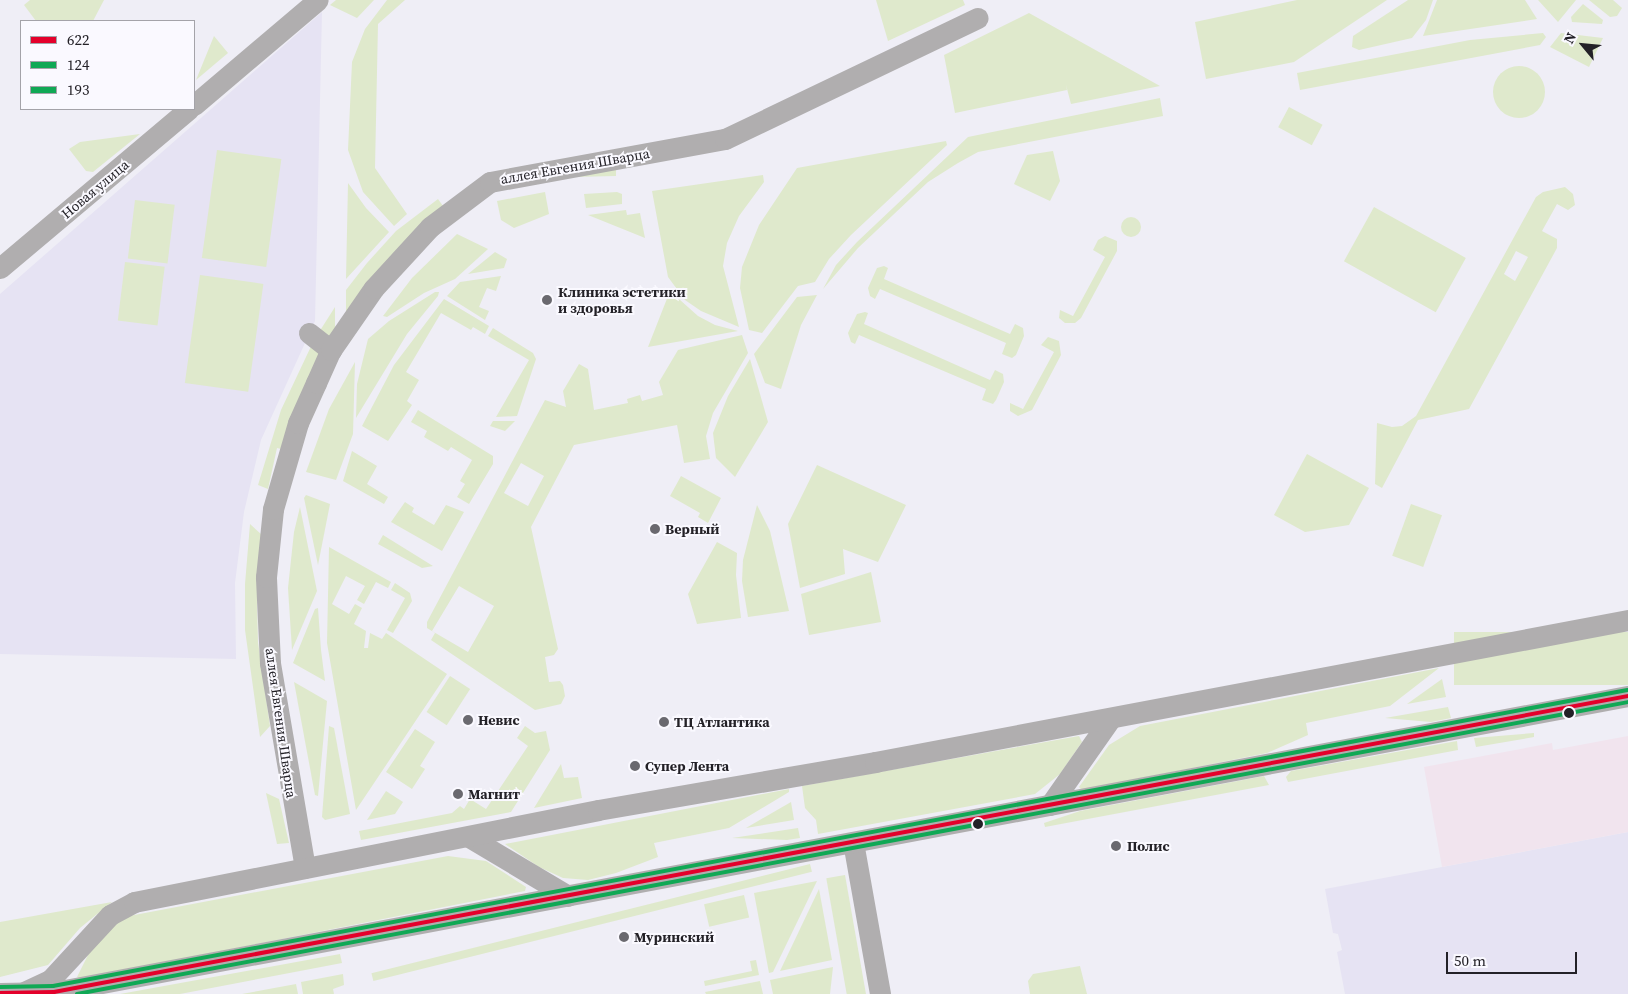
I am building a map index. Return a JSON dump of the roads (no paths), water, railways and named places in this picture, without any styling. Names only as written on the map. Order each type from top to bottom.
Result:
[{"type":"street","points":[[195,104],[318,0]]},
{"type":"street","name":"аллея Евгения Шварца","points":[[305,868],[270,663],[266,577],[273,509],[289,451],[331,350],[374,288],[408,248],[450,209],[490,182],[725,139],[977,18]]},
{"type":"street","name":"Новая улица","points":[[0,268],[188,110]]},
{"type":"street","points":[[309,333],[331,350]]},
{"type":"street","points":[[24,992],[50,980],[110,915],[134,902],[598,810],[1111,718],[1393,662],[1628,620]]},
{"type":"street","points":[[0,993],[52,993],[1628,696]]},
{"type":"street","points":[[1050,804],[1111,718]]},
{"type":"street","points":[[469,837],[568,896]]},
{"type":"street","points":[[852,842],[880,994]]},
{"type":"place","name":"Клиника эстетики и здоровья","points":[[547,300]]},
{"type":"place","name":"Верный","points":[[655,529]]},
{"type":"place","name":"Невис","points":[[468,720]]},
{"type":"place","name":"ТЦ Атлантика","points":[[664,722]]},
{"type":"place","name":"Супер Лента","points":[[635,766]]},
{"type":"place","name":"Магнит","points":[[458,794]]},
{"type":"place","name":"Полис","points":[[1116,846]]},
{"type":"place","name":"Муринский","points":[[624,937]]}]
